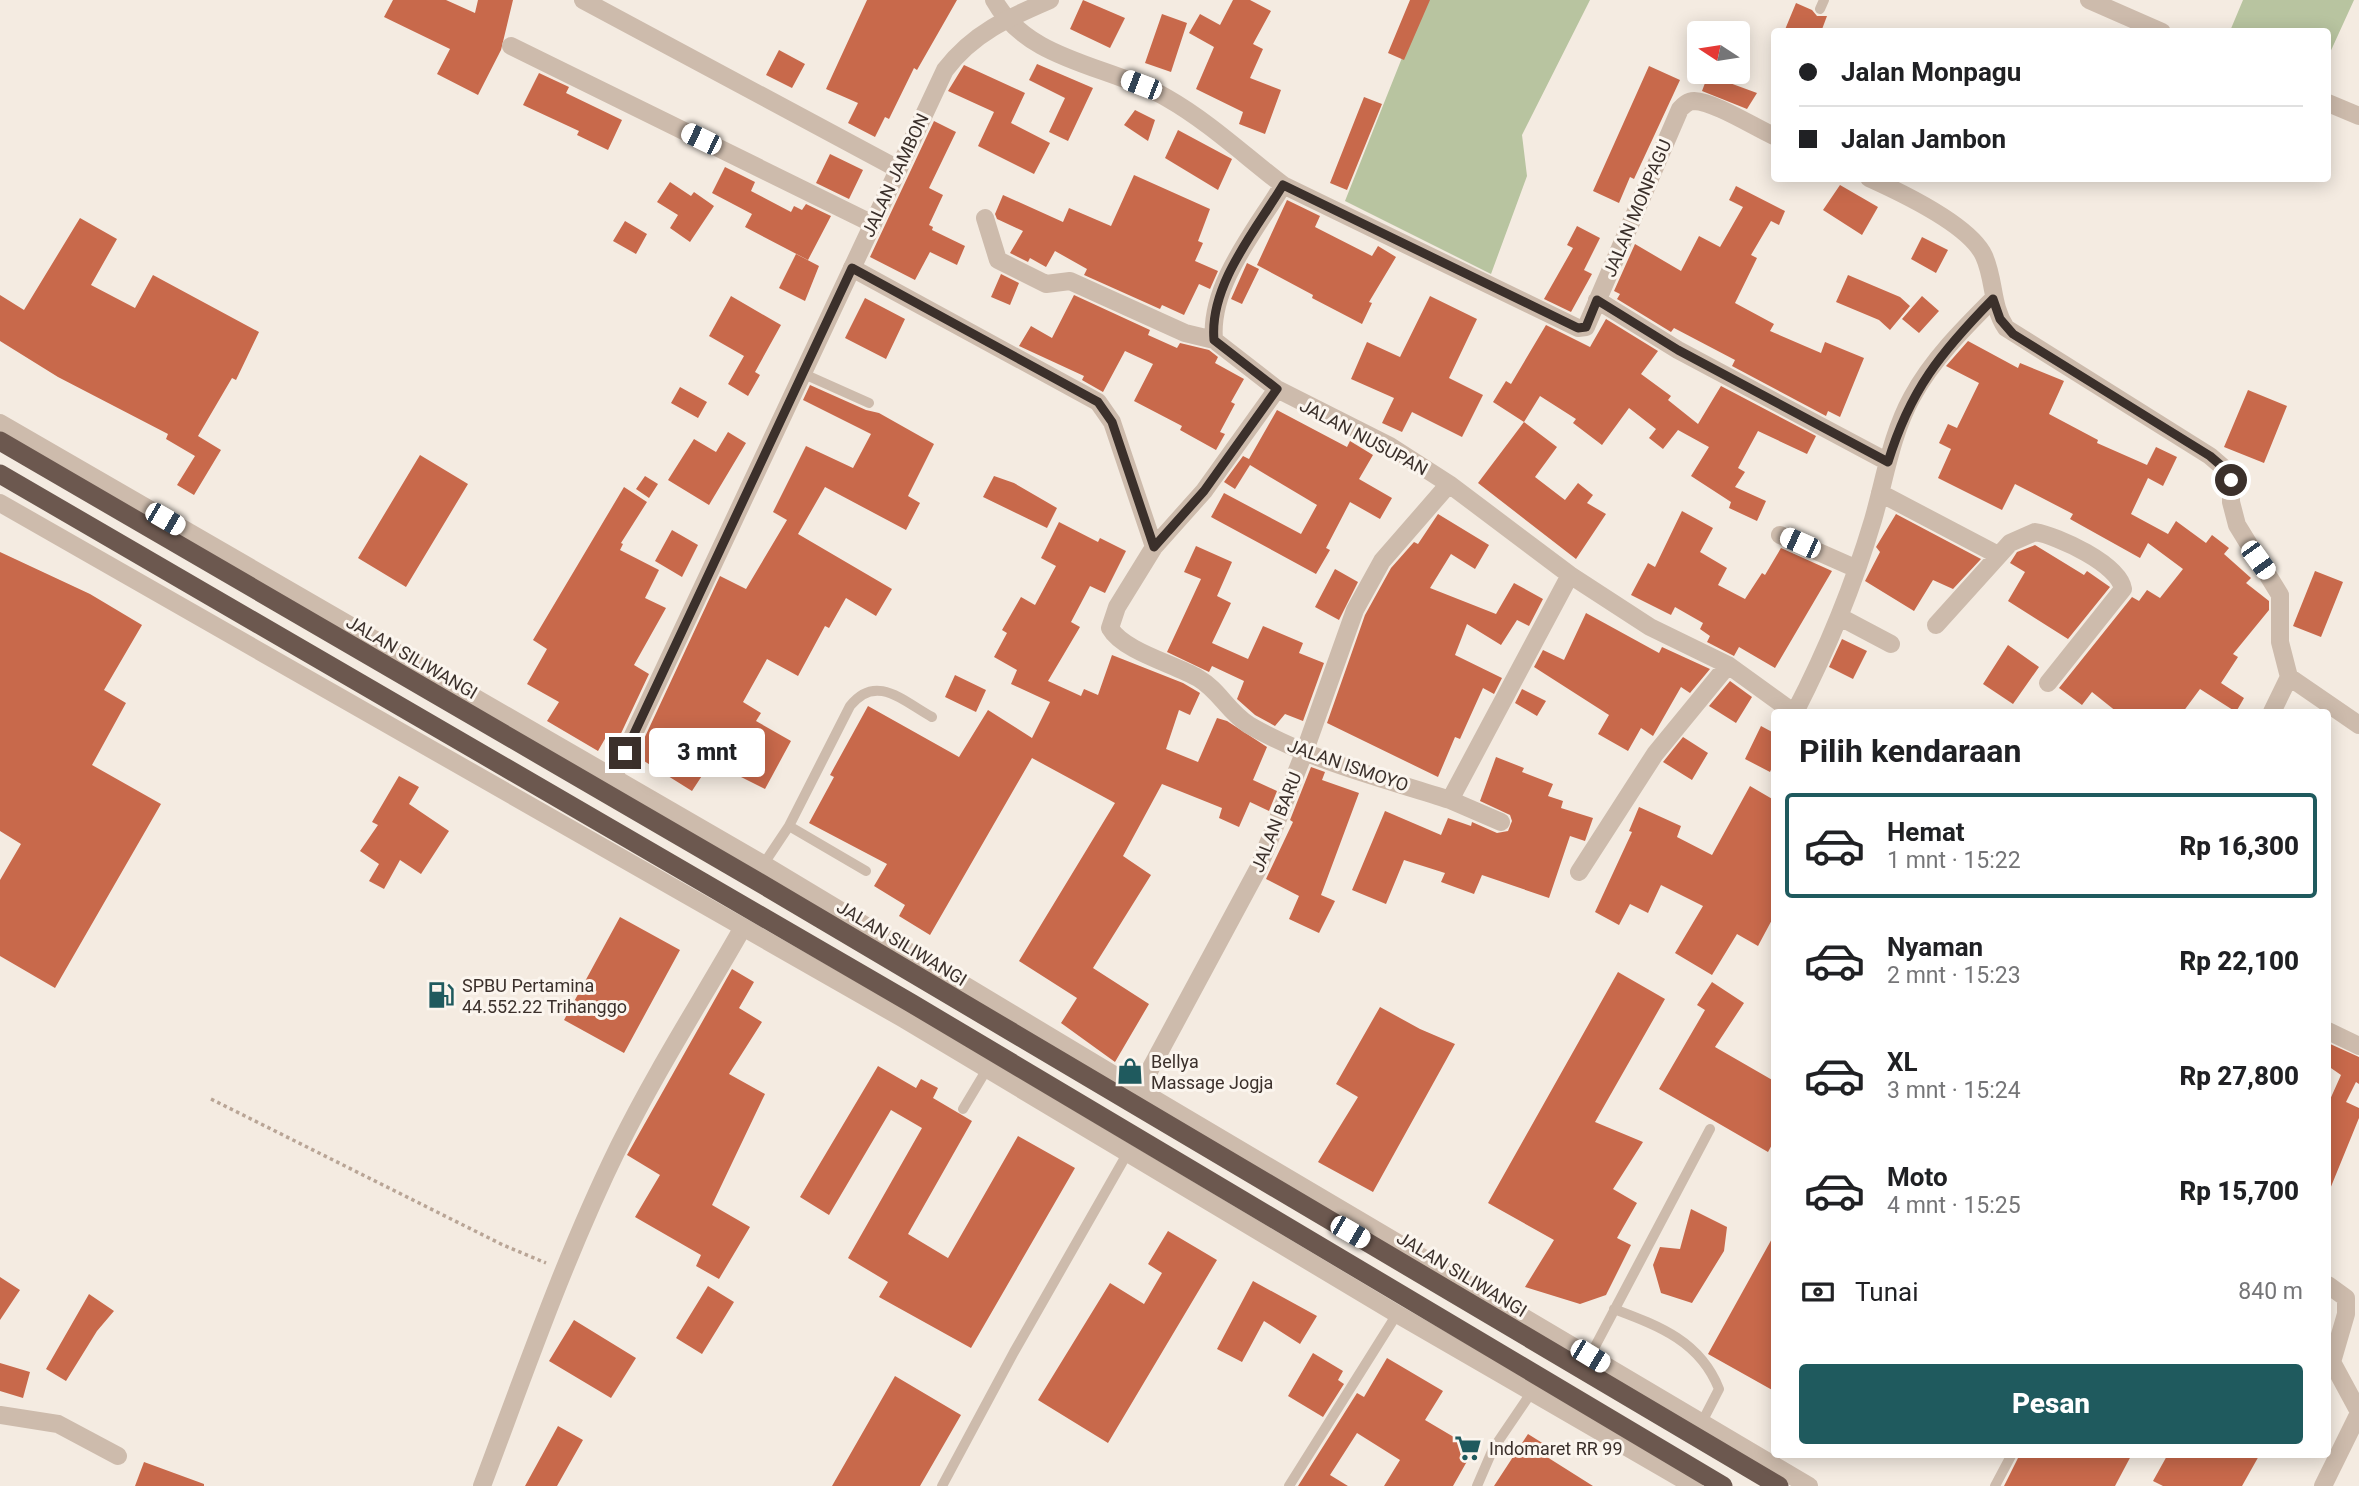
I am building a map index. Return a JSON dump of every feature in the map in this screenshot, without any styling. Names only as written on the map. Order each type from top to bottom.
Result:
[{"type":"highway","name":"JALAN SILIWANGI","points":[[0,441],[759,872],[1779,1486]]},
{"type":"highway","points":[[0,474],[1710,1484]]},
{"type":"street","points":[[583,0],[898,169]]},
{"type":"street","points":[[985,218],[998,260],[1046,284],[1070,281],[1185,333],[1214,340],[1212,321],[1229,275],[1283,185],[1166,97],[1042,48],[1004,20],[993,0]]},
{"type":"street","name":"JALAN JAMBON","points":[[613,778],[945,70],[961,50],[980,33],[1050,0]]},
{"type":"street","points":[[2089,0],[2153,28]]},
{"type":"street","points":[[511,46],[873,224]]},
{"type":"street","name":"JALAN MONPAGU","points":[[1283,185],[1578,328],[1586,327],[1680,109],[1685,103],[1695,101],[1709,106],[1771,135]]},
{"type":"street","points":[[2331,104],[2359,116]]},
{"type":"street","points":[[1876,182],[1953,225],[1975,243],[1989,268],[1993,299],[2000,319],[2013,334],[2188,442],[2225,469],[2231,480],[2231,502],[2237,525],[2280,595],[2280,642],[2289,677],[2273,709]]},
{"type":"street","points":[[852,268],[1098,402],[1112,422],[1154,547]]},
{"type":"street","points":[[1796,709],[1827,651],[1840,617],[1903,417],[1923,379],[1961,330],[1993,299]]},
{"type":"street","points":[[1597,300],[1688,355],[1888,462]]},
{"type":"street","name":"JALAN NUSUPAN","points":[[1214,340],[1277,389],[1390,446],[1449,484],[1570,575],[1650,627],[1728,665],[1790,709]]},
{"type":"street","name":"JALAN ISMOYO","points":[[1277,389],[1204,491],[1154,547],[1117,607],[1111,632],[1131,646],[1205,682],[1239,718],[1304,753],[1450,800],[1501,822]]},
{"type":"street","points":[[0,423],[613,778],[759,872],[1139,1090],[1809,1486]]},
{"type":"street","name":"JALAN BARU","points":[[1139,1090],[1251,884],[1304,753],[1339,650],[1370,581],[1413,523],[1449,484]]},
{"type":"street","points":[[1880,492],[1998,555]]},
{"type":"street","points":[[0,503],[742,929],[907,1010],[987,1069],[1397,1314],[1531,1393],[1710,1484]]},
{"type":"street","points":[[1937,625],[1998,555],[2023,536],[2035,532],[2046,534],[2101,563],[2122,580],[2123,589],[2048,683]]},
{"type":"street","points":[[1780,535],[1857,569]]},
{"type":"street","points":[[1450,800],[1570,575]]},
{"type":"street","points":[[1840,617],[1891,644]]},
{"type":"street","points":[[1579,872],[1655,754],[1728,665]]},
{"type":"street","points":[[2289,677],[2359,725]]},
{"type":"street","points":[[482,1486],[564,1270],[618,1147],[668,1052],[742,929]]},
{"type":"street","points":[[2331,1032],[2359,1046]]},
{"type":"street","points":[[2323,1486],[2359,1413],[2332,1362],[2346,1314],[2346,1298],[2331,1287]]},
{"type":"street","points":[[0,1415],[58,1424],[118,1456]]},
{"type":"lane","points":[[804,374],[869,403]]},
{"type":"lane","points":[[759,872],[789,826],[850,706],[860,693],[869,689],[882,690],[932,717]]},
{"type":"lane","points":[[789,826],[866,871]]},
{"type":"lane","points":[[963,1109],[987,1069]]},
{"type":"lane","points":[[1590,1356],[1710,1129]]},
{"type":"lane","points":[[942,1486],[1014,1352],[1128,1154]]},
{"type":"lane","points":[[1614,1309],[1665,1329],[1691,1347],[1711,1369],[1719,1389],[1702,1422]]},
{"type":"lane","points":[[1289,1486],[1397,1314]]},
{"type":"lane","points":[[1477,1486],[1493,1450],[1531,1393]]},
{"type":"lane","points":[[1995,1486],[2010,1458]]},
{"type":"path","points":[[211,1098],[492,1239],[564,1270]]},
{"type":"green space","points":[[1425,0],[1590,0],[1522,135],[1527,176],[1491,274],[1345,201]]},
{"type":"green space","points":[[2243,0],[2354,0],[2331,50],[2331,28],[2231,28]]},
{"type":"building","points":[[393,0],[446,0],[475,13],[478,0],[513,0],[501,50],[478,95],[437,74],[450,49],[384,17]]},
{"type":"building","points":[[867,0],[957,0],[917,70],[914,68],[889,119],[885,117],[875,137],[848,123],[858,103],[826,89]]},
{"type":"building","points":[[1083,0],[1125,18],[1110,48],[1070,29]]},
{"type":"building","points":[[1233,0],[1250,0],[1271,11],[1253,44],[1263,49],[1250,78],[1281,90],[1265,134],[1239,124],[1243,112],[1196,89],[1214,47],[1189,33],[1200,14],[1220,25]]},
{"type":"building","points":[[1410,0],[1430,0],[1404,60],[1388,53]]},
{"type":"building","points":[[1796,3],[1812,10],[1817,16],[1827,16],[1822,28],[1786,28]]},
{"type":"building","points":[[1162,14],[1187,23],[1171,72],[1145,63]]},
{"type":"building","points":[[779,50],[805,64],[792,88],[766,75]]},
{"type":"building","points":[[1037,64],[1093,88],[1068,141],[1049,132],[1065,98],[1029,80]]},
{"type":"building","points":[[964,65],[1025,93],[1011,123],[1050,143],[1034,174],[978,146],[994,112],[948,91]]},
{"type":"building","points":[[1649,66],[1680,80],[1634,179],[1630,177],[1619,203],[1593,191]]},
{"type":"building","points":[[539,73],[569,87],[566,93],[622,120],[608,150],[577,135],[579,131],[523,105]]},
{"type":"building","points":[[1705,84],[1732,84],[1757,93],[1747,109],[1702,91]]},
{"type":"building","points":[[1364,97],[1382,104],[1347,190],[1330,183]]},
{"type":"building","points":[[1135,110],[1155,120],[1148,141],[1124,125]]},
{"type":"building","points":[[934,121],[956,132],[929,188],[943,195],[929,225],[933,227],[932,230],[965,246],[957,265],[930,252],[915,280],[870,257]]},
{"type":"building","points":[[1178,130],[1232,159],[1218,190],[1165,158]]},
{"type":"building","points":[[830,154],[863,170],[849,199],[816,183]]},
{"type":"building","points":[[725,167],[755,182],[751,191],[791,212],[794,206],[802,210],[806,204],[831,216],[808,260],[745,227],[752,214],[712,193]]},
{"type":"building","points":[[1134,175],[1210,209],[1198,241],[1203,243],[1195,261],[1218,271],[1210,289],[1199,284],[1184,315],[1162,305],[1160,309],[1084,275],[1087,269],[1055,251],[1046,267],[1030,258],[1028,262],[1010,253],[1023,231],[997,219],[995,214],[1003,195],[1063,222],[1069,208],[1111,226]]},
{"type":"building","points":[[670,182],[691,196],[694,192],[714,206],[690,242],[670,228],[678,215],[657,202]]},
{"type":"building","points":[[1840,185],[1878,207],[1862,235],[1823,210]]},
{"type":"building","points":[[1736,186],[1785,211],[1779,225],[1771,221],[1751,255],[1757,258],[1735,303],[1774,324],[1770,331],[1821,353],[1825,342],[1864,358],[1840,417],[1828,411],[1826,416],[1732,366],[1735,360],[1674,328],[1671,332],[1617,299],[1620,294],[1614,291],[1635,244],[1681,271],[1699,236],[1720,247],[1743,207],[1729,200]]},
{"type":"building","points":[[1287,200],[1320,216],[1315,227],[1372,256],[1378,246],[1396,257],[1369,302],[1372,303],[1362,324],[1257,265]]},
{"type":"building","points":[[80,218],[117,239],[91,285],[135,308],[153,275],[259,332],[236,380],[232,378],[198,436],[221,450],[194,495],[177,485],[195,456],[166,439],[168,434],[58,377],[0,341],[0,295],[24,310]]},
{"type":"building","points":[[625,221],[647,234],[636,254],[613,241]]},
{"type":"building","points":[[1577,226],[1600,238],[1584,270],[1592,274],[1571,312],[1544,299],[1573,248],[1567,245]]},
{"type":"building","points":[[1922,237],[1948,250],[1936,273],[1911,259]]},
{"type":"building","points":[[796,254],[819,266],[805,301],[779,288]]},
{"type":"building","points":[[1247,263],[1259,269],[1242,304],[1231,299]]},
{"type":"building","points":[[1001,274],[1019,283],[1010,305],[991,297]]},
{"type":"building","points":[[1848,275],[1900,297],[1910,306],[1890,330],[1879,320],[1836,302]]},
{"type":"building","points":[[1074,295],[1150,330],[1148,335],[1177,348],[1180,343],[1209,350],[1218,357],[1215,363],[1244,379],[1231,402],[1235,404],[1220,432],[1225,434],[1216,450],[1180,430],[1182,426],[1134,401],[1153,364],[1125,351],[1103,392],[1082,380],[1084,376],[1019,346],[1031,326],[1052,338]]},
{"type":"building","points":[[731,296],[781,325],[755,372],[760,375],[748,396],[728,384],[744,356],[709,336]]},
{"type":"building","points":[[1430,296],[1477,319],[1449,378],[1483,395],[1462,437],[1412,412],[1402,432],[1382,423],[1394,398],[1351,379],[1367,342],[1400,357]]},
{"type":"building","points":[[1922,296],[1939,311],[1919,333],[1902,319]]},
{"type":"building","points":[[865,298],[905,319],[886,359],[845,338]]},
{"type":"building","points":[[1606,319],[1658,351],[1641,374],[1671,396],[1668,400],[1698,424],[1721,386],[1816,436],[1807,454],[1758,431],[1738,468],[1745,472],[1735,487],[1766,501],[1757,521],[1729,508],[1731,502],[1691,476],[1709,447],[1678,430],[1663,449],[1649,438],[1656,429],[1629,408],[1602,445],[1573,423],[1576,419],[1540,396],[1524,422],[1493,402],[1506,381],[1511,384],[1546,325],[1590,347]]},
{"type":"building","points":[[1968,341],[2018,368],[2020,363],[2064,381],[2049,414],[2098,440],[2097,443],[2147,465],[2156,447],[2177,457],[2163,486],[2148,478],[2131,514],[2168,534],[2176,521],[2206,543],[2212,535],[2229,548],[2224,554],[2251,578],[2246,583],[2269,601],[2269,610],[2233,654],[2238,657],[2221,683],[2244,698],[2238,709],[2231,709],[2200,689],[2185,709],[2113,709],[2092,692],[2082,705],[2059,688],[2132,597],[2139,601],[2147,590],[2160,598],[2183,569],[2148,543],[2140,558],[2070,519],[2073,514],[2015,484],[2002,510],[1938,478],[1951,449],[1939,443],[1948,424],[1957,428],[1979,383],[1946,366]]},
{"type":"building","points":[[810,385],[866,410],[879,413],[934,444],[908,496],[920,503],[906,530],[825,487],[798,534],[892,589],[876,616],[846,598],[829,628],[825,626],[798,676],[767,659],[743,702],[761,713],[756,721],[791,741],[765,789],[711,762],[692,791],[636,756],[720,576],[746,589],[787,520],[773,512],[806,446],[853,468],[871,434],[803,400]]},
{"type":"building","points":[[680,387],[707,402],[698,418],[671,403]]},
{"type":"building","points":[[2248,390],[2287,406],[2264,463],[2224,447]]},
{"type":"building","points":[[1277,410],[1347,447],[1350,441],[1373,455],[1359,479],[1392,498],[1380,519],[1350,502],[1326,548],[1330,550],[1316,574],[1211,517],[1224,493],[1301,534],[1317,505],[1250,465],[1235,489],[1224,482],[1243,456],[1249,459]]},
{"type":"building","points":[[1524,422],[1557,447],[1535,477],[1565,500],[1578,483],[1593,495],[1587,503],[1606,514],[1576,559],[1478,483]]},
{"type":"building","points":[[728,432],[746,443],[709,505],[668,480],[694,439],[716,452]]},
{"type":"building","points":[[420,455],[468,484],[406,587],[358,558]]},
{"type":"building","points":[[645,476],[658,484],[649,498],[636,489]]},
{"type":"building","points":[[994,476],[1014,483],[1057,508],[1047,528],[983,497]]},
{"type":"building","points":[[624,487],[647,502],[621,543],[623,544],[620,550],[659,570],[645,598],[666,608],[634,665],[649,674],[616,744],[606,737],[598,751],[547,721],[559,702],[527,684],[547,649],[533,640]]},
{"type":"building","points":[[1682,511],[1713,528],[1700,552],[1727,568],[1718,585],[1745,599],[1762,573],[1765,575],[1781,548],[1832,571],[1775,668],[1739,647],[1734,656],[1707,642],[1710,636],[1700,629],[1703,623],[1675,607],[1671,615],[1631,595],[1648,563],[1655,567]]},
{"type":"building","points":[[1438,514],[1489,545],[1475,569],[1451,554],[1430,588],[1496,614],[1514,583],[1543,599],[1529,626],[1517,620],[1501,645],[1467,624],[1455,655],[1502,678],[1494,694],[1483,688],[1460,739],[1455,737],[1438,777],[1327,723],[1365,615],[1391,568],[1414,542],[1418,544]]},
{"type":"building","points":[[1896,514],[1981,559],[1953,589],[1933,580],[1914,611],[1865,581],[1880,552],[1876,547]]},
{"type":"building","points":[[1059,522],[1098,542],[1100,538],[1126,551],[1105,593],[1090,586],[1071,622],[1080,627],[1048,681],[1081,696],[1084,689],[1098,695],[1112,655],[1183,683],[1200,693],[1190,715],[1179,710],[1166,749],[1198,762],[1217,718],[1227,721],[1267,747],[1253,780],[1277,791],[1269,811],[1250,802],[1239,827],[1219,818],[1222,808],[1162,784],[1123,856],[1151,875],[1093,968],[1149,1004],[1115,1062],[1061,1023],[1077,998],[1019,961],[1115,803],[1032,758],[930,935],[899,916],[905,905],[874,886],[887,864],[809,823],[834,777],[830,775],[868,706],[959,757],[988,710],[1032,738],[1050,702],[1011,684],[1017,670],[994,657],[1007,633],[1002,630],[1021,597],[1035,605],[1056,566],[1041,558]]},
{"type":"building","points":[[672,530],[698,545],[682,577],[655,561]]},
{"type":"building","points":[[2035,545],[2084,575],[2087,571],[2110,587],[2068,639],[2008,601],[2025,572],[2010,563],[2017,552]]},
{"type":"building","points":[[1196,546],[1232,562],[1217,596],[1231,603],[1212,643],[1248,659],[1263,626],[1303,643],[1299,653],[1324,663],[1303,721],[1285,714],[1275,726],[1255,715],[1237,699],[1244,681],[1212,666],[1209,672],[1167,652],[1201,579],[1184,572]]},
{"type":"building","points":[[0,552],[90,594],[142,625],[104,690],[126,703],[92,765],[161,804],[55,988],[0,956],[0,880],[21,844],[0,831]]},
{"type":"building","points":[[1335,569],[1358,582],[1339,620],[1315,607]]},
{"type":"building","points":[[2315,571],[2343,582],[2321,637],[2293,626]]},
{"type":"building","points":[[1586,613],[1659,653],[1662,647],[1710,669],[1690,693],[1681,687],[1653,736],[1641,728],[1628,751],[1598,734],[1609,715],[1534,667],[1543,650],[1564,660]]},
{"type":"building","points":[[1842,639],[1867,651],[1853,679],[1829,667]]},
{"type":"building","points":[[2008,645],[2039,667],[2013,704],[1983,684]]},
{"type":"building","points":[[955,675],[986,690],[976,712],[945,697]]},
{"type":"building","points":[[1730,681],[1752,697],[1736,723],[1709,706]]},
{"type":"building","points":[[1522,689],[1546,701],[1537,716],[1515,703]]},
{"type":"building","points":[[1761,726],[1771,731],[1770,772],[1745,759]]},
{"type":"building","points":[[1683,737],[1708,753],[1692,780],[1663,762]]},
{"type":"building","points":[[1496,757],[1524,768],[1522,772],[1553,784],[1548,796],[1563,801],[1561,808],[1593,818],[1585,841],[1570,836],[1549,898],[1482,875],[1474,894],[1441,882],[1445,873],[1404,860],[1386,904],[1352,890],[1385,811],[1441,835],[1448,818],[1471,826],[1472,822],[1497,833],[1508,831],[1512,821],[1510,815],[1480,801]]},
{"type":"building","points":[[1311,767],[1325,772],[1322,780],[1359,793],[1321,895],[1335,901],[1319,933],[1289,919],[1299,896],[1266,879],[1293,822],[1290,820]]},
{"type":"building","points":[[399,776],[419,787],[409,804],[449,831],[421,874],[400,860],[384,889],[369,881],[379,864],[360,851],[378,825],[372,822]]},
{"type":"building","points":[[1750,786],[1771,798],[1771,922],[1758,946],[1737,934],[1712,975],[1675,953],[1703,906],[1661,885],[1648,913],[1630,904],[1619,925],[1595,912],[1632,832],[1629,831],[1639,807],[1681,826],[1677,837],[1712,855]]},
{"type":"building","points":[[620,917],[680,950],[624,1053],[564,1020]]},
{"type":"building","points":[[732,969],[754,982],[739,1008],[762,1022],[729,1074],[765,1094],[712,1205],[750,1227],[719,1279],[696,1266],[701,1255],[635,1217],[660,1175],[627,1155]]},
{"type":"building","points":[[1618,972],[1665,999],[1595,1122],[1643,1142],[1613,1189],[1637,1203],[1617,1238],[1631,1245],[1606,1295],[1580,1304],[1525,1287],[1554,1240],[1488,1203]]},
{"type":"building","points":[[1712,982],[1744,1003],[1715,1047],[1771,1079],[1771,1146],[1768,1152],[1659,1089],[1705,1010],[1697,1005]]},
{"type":"building","points":[[1380,1007],[1455,1044],[1373,1192],[1318,1162],[1358,1097],[1336,1084]]},
{"type":"building","points":[[2331,1044],[2359,1057],[2359,1084],[2356,1082],[2346,1102],[2359,1108],[2359,1118],[2331,1187],[2331,1097],[2341,1075],[2331,1068]]},
{"type":"building","points":[[878,1066],[916,1088],[921,1079],[938,1088],[933,1098],[972,1121],[908,1234],[948,1258],[1018,1136],[1075,1168],[971,1348],[879,1297],[888,1282],[848,1258],[922,1128],[891,1110],[829,1215],[800,1197]]},
{"type":"building","points":[[1691,1209],[1727,1227],[1724,1251],[1692,1303],[1661,1293],[1653,1265],[1660,1247],[1680,1249]]},
{"type":"building","points":[[1168,1231],[1217,1260],[1108,1443],[1038,1400],[1110,1283],[1144,1304],[1162,1273],[1148,1264]]},
{"type":"building","points":[[1771,1240],[1771,1389],[1708,1354]]},
{"type":"building","points":[[0,1277],[20,1290],[0,1320]]},
{"type":"building","points":[[1253,1281],[1317,1316],[1300,1344],[1264,1321],[1242,1362],[1217,1349]]},
{"type":"building","points":[[708,1286],[734,1302],[702,1354],[676,1338]]},
{"type":"building","points":[[89,1294],[114,1311],[97,1331],[66,1381],[46,1369]]},
{"type":"building","points":[[574,1320],[636,1358],[611,1398],[549,1361]]},
{"type":"building","points":[[1313,1353],[1343,1371],[1338,1380],[1344,1384],[1323,1417],[1288,1396]]},
{"type":"building","points":[[1387,1358],[1443,1391],[1425,1420],[1474,1449],[1453,1486],[1384,1486],[1400,1460],[1357,1433],[1330,1475],[1348,1486],[1298,1486],[1357,1393],[1364,1397]]},
{"type":"building","points":[[0,1363],[30,1372],[23,1398],[0,1391]]},
{"type":"building","points":[[895,1376],[961,1415],[920,1486],[832,1486]]},
{"type":"building","points":[[558,1426],[583,1440],[557,1486],[525,1486]]},
{"type":"building","points":[[1528,1434],[1552,1449],[1547,1457],[1593,1486],[1494,1486]]},
{"type":"building","points":[[2018,1458],[2130,1458],[2115,1486],[2004,1486]]},
{"type":"building","points":[[2166,1458],[2258,1458],[2242,1486],[2163,1486],[2153,1481]]},
{"type":"building","points":[[144,1462],[204,1484],[204,1486],[135,1486]]},
{"type":"place","name":"SPBU Pertamina 44.552.22 Trihanggo","points":[[441,995]]},
{"type":"place","name":"Bellya Massage Jogja","points":[[1130,1071]]},
{"type":"place","name":"Indomaret RR 99","points":[[1468,1448]]},
{"type":"route","points":[[625,753],[852,268],[1098,402],[1112,422],[1154,547],[1204,491],[1224,458],[1277,389],[1214,340],[1212,321],[1229,275],[1283,185],[1578,328],[1586,327],[1597,300],[1678,350],[1888,462],[1903,417],[1923,379],[1961,330],[1993,299],[2000,319],[2013,334],[2210,456],[2225,469],[2231,480]]}]
